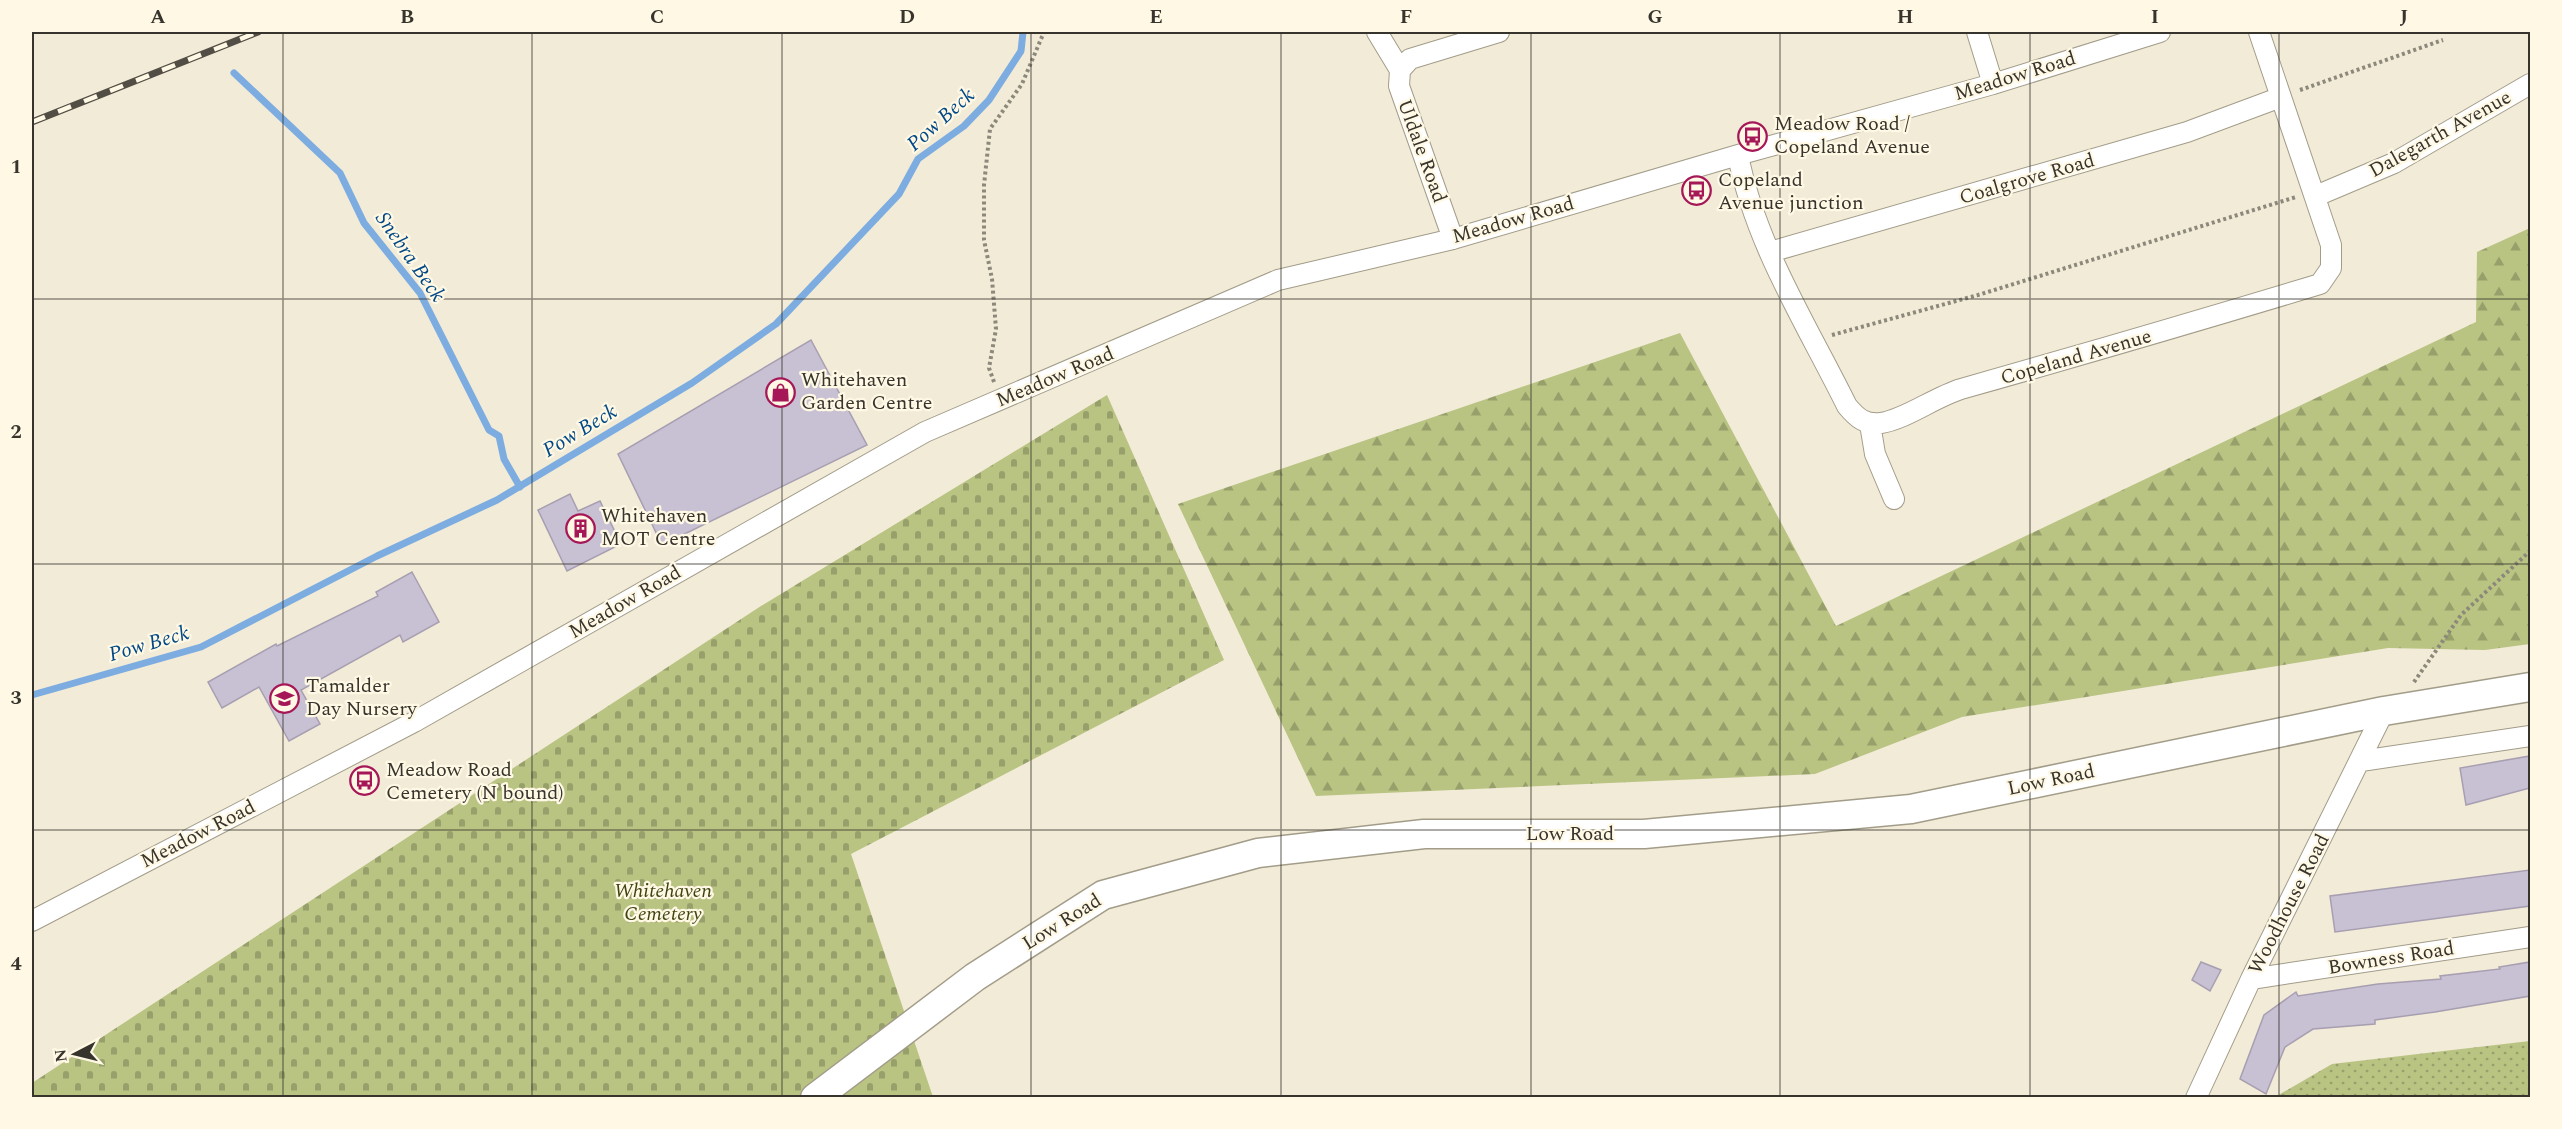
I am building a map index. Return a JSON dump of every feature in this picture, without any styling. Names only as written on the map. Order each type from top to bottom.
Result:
[{"type":"main road","name":"Low Road","points":[[815,1098],[975,977],[1104,895],[1258,853],[1424,834],[1644,834],[1911,810],[2384,711],[2530,687]]},
{"type":"street","name":"Uldale Road","points":[[1377,32],[1400,70],[1398,86],[1453,239]]},
{"type":"street","points":[[1400,70],[1410,59],[1499,32]]},
{"type":"street","points":[[1977,32],[1993,84]]},
{"type":"street","name":"Meadow Road","points":[[32,921],[414,722],[926,432],[1278,280],[1453,239],[1738,155],[1993,84],[2160,32]]},
{"type":"street","name":"Copeland Avenue","points":[[1870,424],[1894,421],[1928,402],[1958,390],[2076,358],[2320,285],[2331,268],[2331,244],[2279,97],[2259,32]]},
{"type":"street","name":"Dalegarth Avenue","points":[[2315,194],[2394,163],[2530,84]]},
{"type":"street","name":"Coalgrove Road","points":[[1770,252],[2187,132],[2279,97]]},
{"type":"street","points":[[1738,155],[1750,206],[1770,252],[1847,406],[1855,416],[1870,424],[1875,454],[1894,499]]},
{"type":"street","name":"Woodhouse Road","points":[[2196,1098],[2251,979],[2384,711]]},
{"type":"street","points":[[2361,761],[2530,736]]},
{"type":"street","name":"Bowness Road","points":[[2251,979],[2530,937]]},
{"type":"path","points":[[1001,400],[989,368],[996,329],[992,279],[984,240],[984,185],[990,129],[1022,84],[1044,32]]},
{"type":"path","points":[[2279,97],[2443,40]]},
{"type":"path","points":[[1814,340],[1978,295],[2315,194]]},
{"type":"path","points":[[2416,706],[2412,684],[2462,615],[2530,551]]},
{"type":"green space","points":[[2530,228],[2530,644],[2485,650],[2388,648],[1962,717],[1815,774],[1316,796],[1178,504],[1680,333],[1836,626],[2476,322],[2477,252]]},
{"type":"green space","name":"Whitehaven Cemetery","points":[[1107,395],[1224,660],[851,854],[933,1097],[32,1098],[32,1083],[761,606]]},
{"type":"green space","points":[[2530,1041],[2530,1097],[2275,1097],[2332,1064]]},
{"type":"building","name":"Whitehaven Garden Centre","points":[[811,340],[867,445],[662,545],[618,454]]},
{"type":"building","name":"Whitehaven MOT Centre","points":[[570,494],[578,511],[600,501],[621,544],[567,571],[538,510]]},
{"type":"building","points":[[412,572],[439,622],[403,642],[400,635],[301,690],[320,724],[289,741],[259,687],[222,708],[208,682],[276,644],[277,646],[378,596],[376,592]]},
{"type":"building","points":[[2530,756],[2530,788],[2466,805],[2460,768]]},
{"type":"building","points":[[2530,870],[2530,906],[2335,932],[2330,896]]},
{"type":"building","points":[[2201,962],[2221,970],[2210,991],[2192,980]]},
{"type":"building","points":[[2530,962],[2530,996],[2375,1020],[2375,1024],[2313,1029],[2285,1047],[2266,1094],[2240,1079],[2264,1015],[2296,992],[2298,996],[2378,984],[2441,979],[2440,976],[2500,969],[2499,967]]},
{"type":"waterway","name":"Pow Beck","points":[[32,695],[201,647],[377,556],[497,500],[692,383],[776,324],[899,194],[918,159],[964,126],[989,100],[1021,51],[1023,32]]},
{"type":"waterway","name":"Snebra Beck","points":[[234,73],[340,173],[364,223],[420,293],[489,430],[499,436],[504,459],[520,487]]},
{"type":"railway","points":[[32,122],[258,32]]},
{"type":"place","name":"Meadow Road / Copeland Avenue","points":[[1753,136]]},
{"type":"place","name":"Copeland Avenue junction","points":[[1697,191]]},
{"type":"place","name":"Whitehaven Garden Centre","points":[[780,392]]},
{"type":"place","name":"Whitehaven MOT Centre","points":[[580,528]]},
{"type":"place","name":"Tamalder Day Nursery","points":[[285,698]]},
{"type":"place","name":"Meadow Road Cemetery (N bound)","points":[[365,781]]}]
